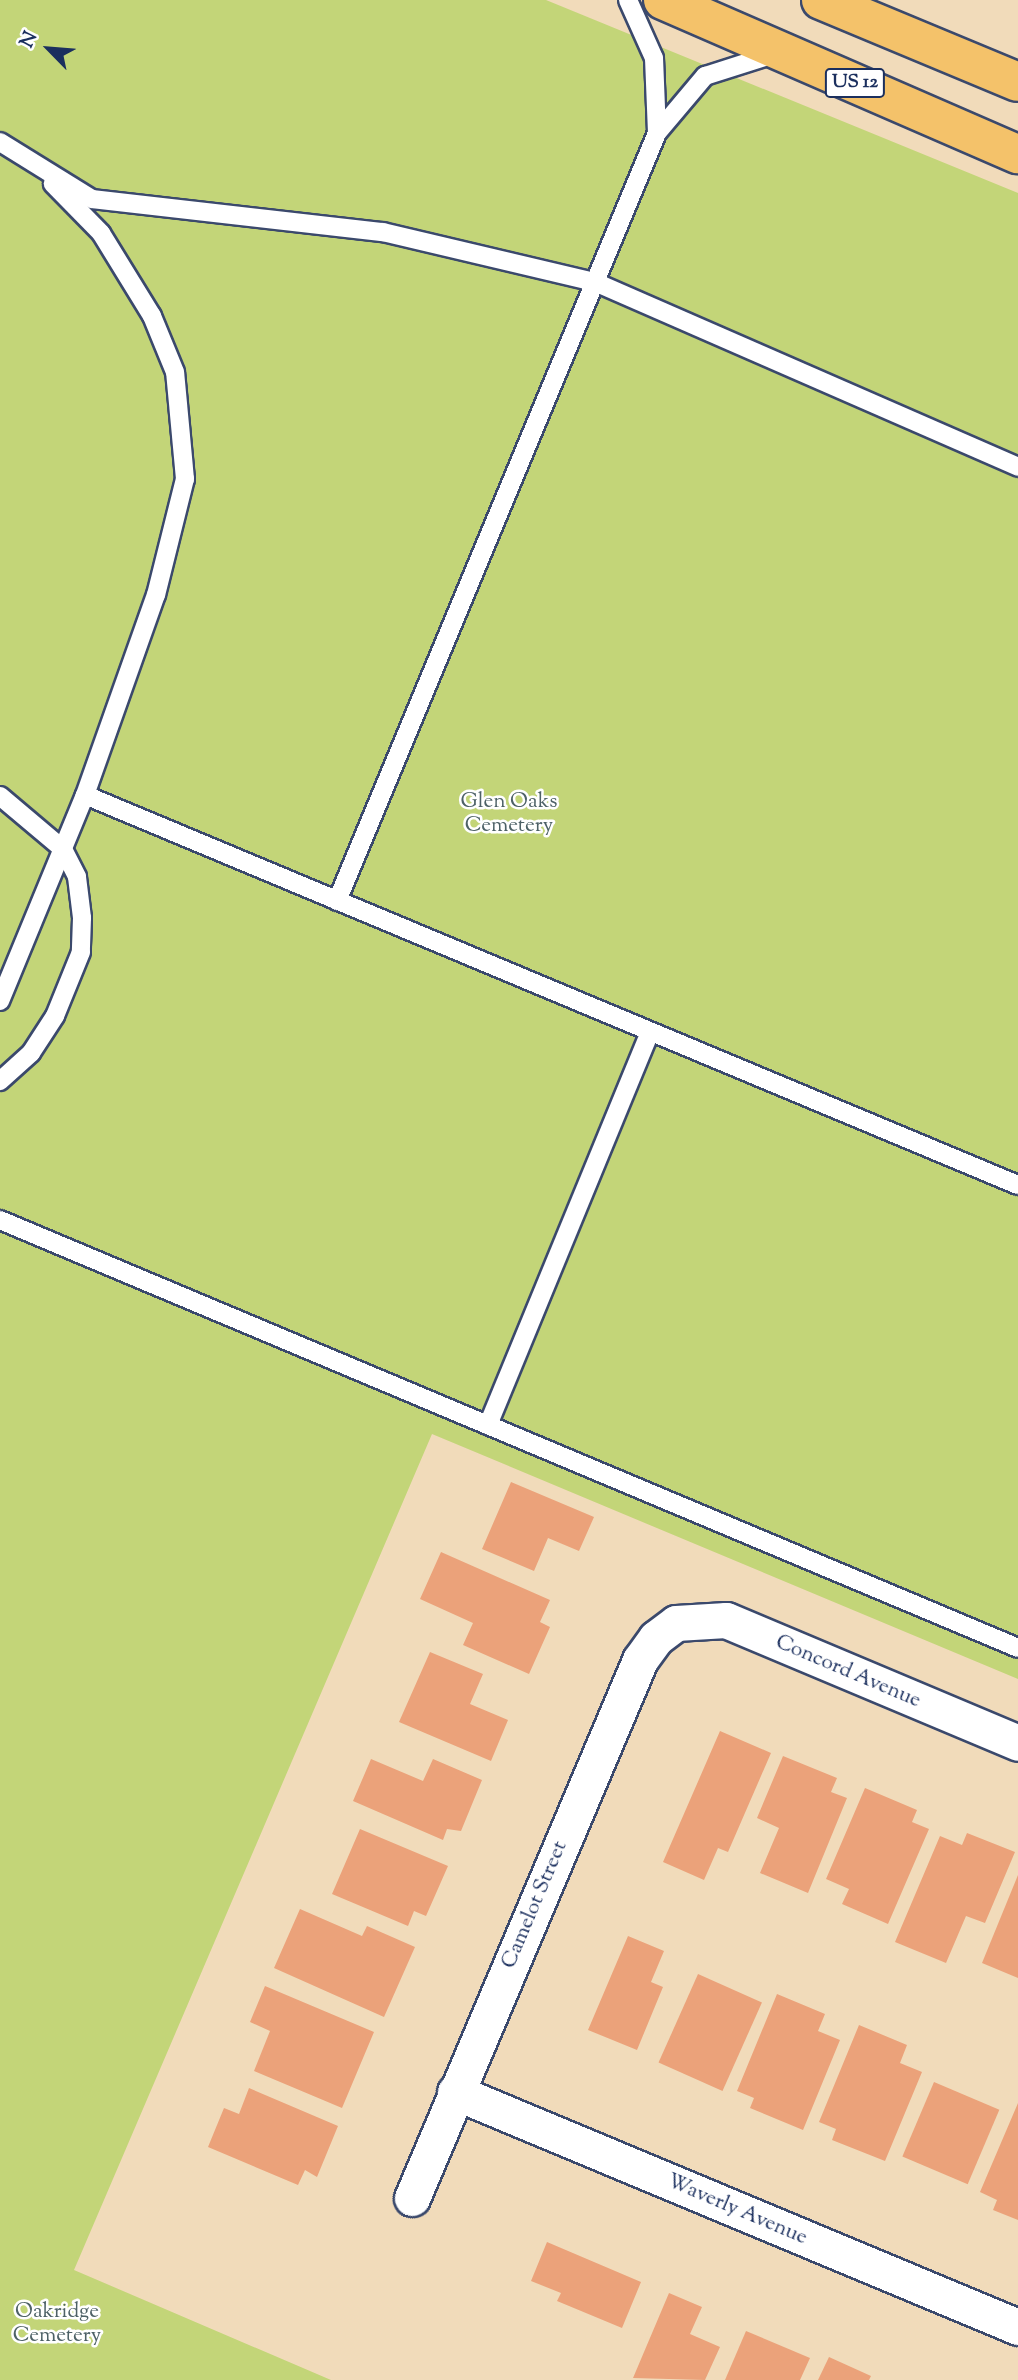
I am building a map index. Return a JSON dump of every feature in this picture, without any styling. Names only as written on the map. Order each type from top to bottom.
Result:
[{"type":"main road","name":"US 12","points":[[663,0],[713,9],[784,52],[1018,154]]},
{"type":"main road","points":[[821,0],[1018,82]]},
{"type":"street","name":"Concord Avenue","points":[[676,1623],[726,1620],[1018,1743]]},
{"type":"street","name":"Camelot Street","points":[[412,2198],[640,1660],[676,1623]]},
{"type":"street","name":"Waverly Avenue","points":[[455,2092],[1018,2327]]},
{"type":"lane","points":[[628,0],[654,58],[657,133]]},
{"type":"lane","points":[[337,901],[657,133],[705,76],[784,52]]},
{"type":"lane","points":[[0,142],[41,171],[92,199],[127,207],[273,216],[383,232],[595,282],[1018,467]]},
{"type":"lane","points":[[0,1001],[85,795],[176,531],[185,426],[175,372],[152,316],[101,233],[41,171]]},
{"type":"lane","points":[[85,795],[1018,1185]]},
{"type":"lane","points":[[0,796],[63,849],[77,877],[81,952],[55,1017],[31,1053],[0,1081]]},
{"type":"lane","points":[[488,1425],[650,1031]]},
{"type":"lane","points":[[0,1220],[1018,1648]]},
{"type":"green space","name":"Glen Oaks Cemetery","points":[[0,0],[546,0],[1018,193],[1018,1679],[432,1434],[74,2270],[331,2380],[0,2380]]},
{"type":"building","points":[[511,1482],[594,1517],[579,1551],[548,1538],[534,1571],[482,1549]]},
{"type":"building","points":[[441,1552],[550,1600],[540,1622],[550,1627],[529,1674],[463,1645],[473,1623],[420,1599]]},
{"type":"building","points":[[430,1652],[483,1674],[470,1704],[508,1720],[491,1761],[399,1722]]},
{"type":"building","points":[[720,1731],[771,1753],[728,1852],[718,1848],[704,1880],[663,1862]]},
{"type":"building","points":[[783,1756],[837,1778],[831,1792],[847,1798],[808,1893],[760,1873],[779,1828],[757,1818]]},
{"type":"building","points":[[371,1759],[423,1781],[433,1759],[482,1780],[461,1831],[447,1829],[443,1840],[353,1801]]},
{"type":"building","points":[[865,1788],[917,1810],[912,1822],[929,1829],[888,1924],[842,1904],[849,1889],[826,1879]]},
{"type":"building","points":[[360,1829],[448,1866],[426,1916],[414,1911],[408,1926],[332,1894]]},
{"type":"building","points":[[967,1833],[1015,1852],[985,1923],[966,1916],[946,1963],[895,1942],[940,1836],[962,1845]]},
{"type":"building","points":[[1018,1875],[1018,1978],[982,1963]]},
{"type":"building","points":[[300,1909],[362,1936],[367,1926],[415,1947],[384,2017],[274,1968]]},
{"type":"building","points":[[628,1936],[664,1951],[651,1982],[663,1987],[637,2050],[588,2030]]},
{"type":"building","points":[[698,1974],[762,2002],[722,2091],[659,2063]]},
{"type":"building","points":[[265,1986],[374,2032],[342,2108],[254,2071],[270,2031],[250,2022]]},
{"type":"building","points":[[777,1994],[825,2014],[818,2031],[840,2040],[803,2130],[750,2108],[754,2098],[737,2091]]},
{"type":"building","points":[[859,2025],[907,2045],[900,2063],[922,2072],[885,2161],[832,2140],[836,2129],[819,2122]]},
{"type":"building","points":[[934,2082],[999,2110],[968,2184],[902,2157]]},
{"type":"building","points":[[249,2088],[338,2126],[317,2177],[305,2170],[298,2185],[208,2147],[224,2108],[239,2114]]},
{"type":"building","points":[[1018,2103],[1018,2220],[993,2210],[997,2200],[980,2192]]},
{"type":"building","points":[[547,2242],[641,2282],[622,2328],[557,2301],[561,2293],[531,2281]]},
{"type":"building","points":[[669,2293],[702,2307],[690,2334],[720,2347],[705,2380],[633,2378]]},
{"type":"building","points":[[746,2331],[810,2358],[800,2380],[725,2380]]},
{"type":"building","points":[[829,2357],[871,2376],[869,2380],[818,2380]]},
{"type":"park label","name":"Oakridge Cemetery","points":[[57,2324]]}]
